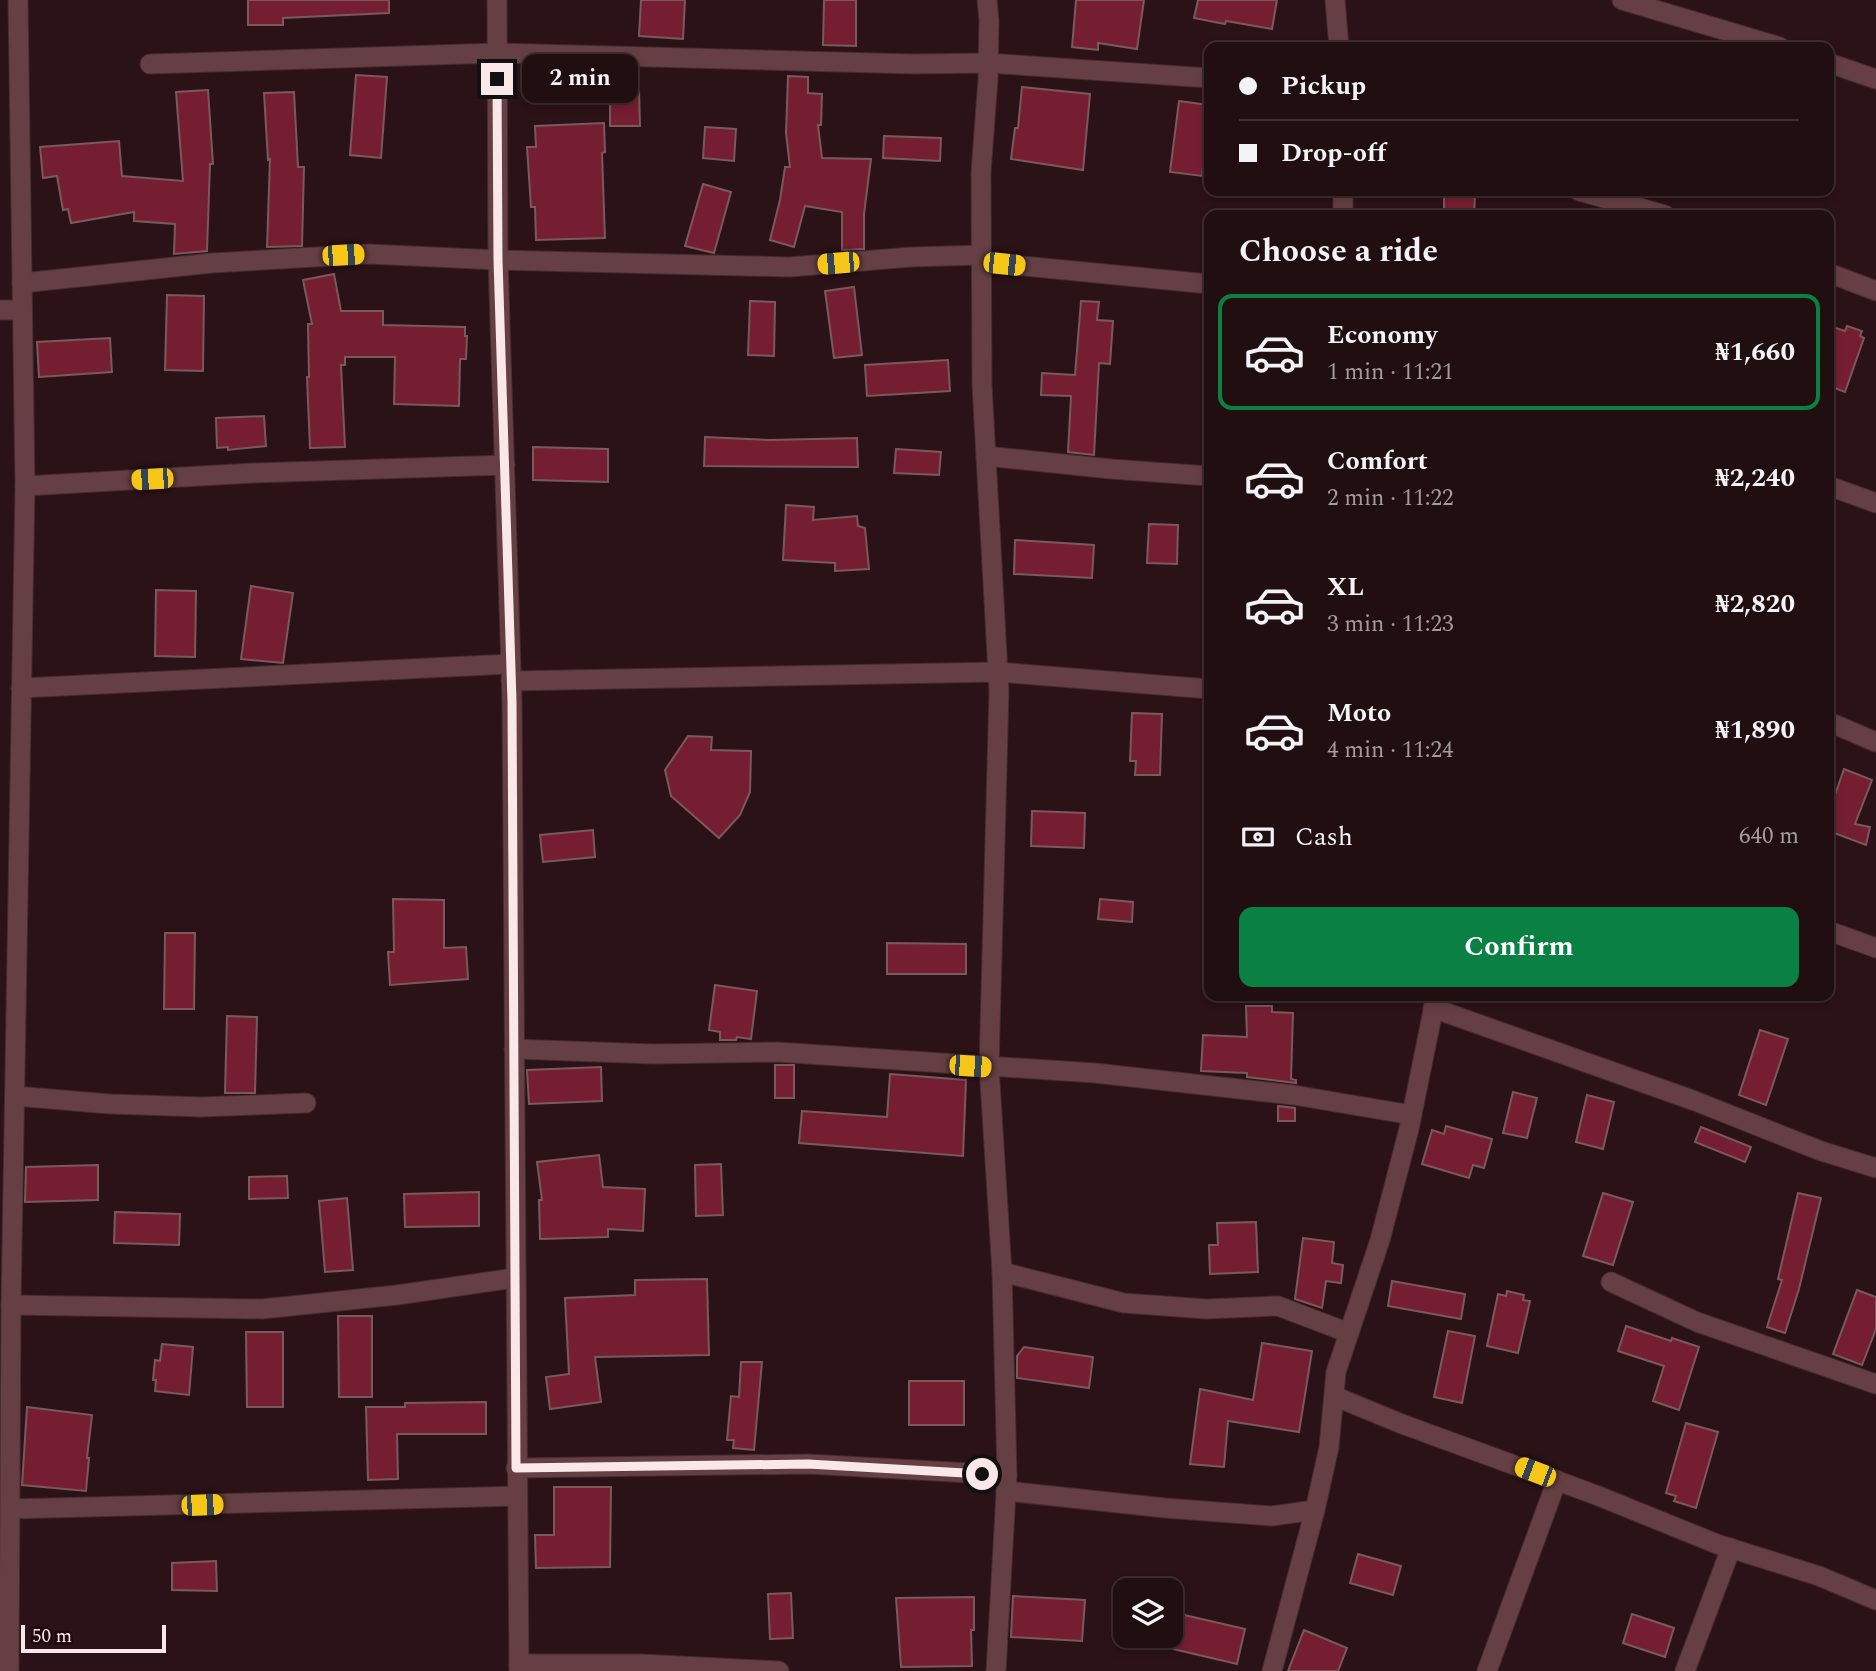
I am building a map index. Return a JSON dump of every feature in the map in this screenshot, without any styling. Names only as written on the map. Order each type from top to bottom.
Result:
[{"type":"street","points":[[9,1671],[11,1305],[25,486],[18,0]]},
{"type":"street","points":[[497,0],[498,260],[511,673],[519,1667],[641,1664],[779,1671]]},
{"type":"street","points":[[987,0],[988,63],[981,172],[982,385],[998,672],[989,1067],[1002,1272],[1007,1483],[996,1671]]},
{"type":"street","points":[[1335,0],[1339,42]]},
{"type":"street","points":[[1622,0],[1763,42]]},
{"type":"street","points":[[150,64],[497,53],[914,64],[988,63],[1204,78]]},
{"type":"street","points":[[1834,65],[1876,79]]},
{"type":"street","points":[[1596,196],[1647,210]]},
{"type":"street","points":[[22,283],[212,263],[369,254],[790,267],[911,257],[982,258],[1204,283]]},
{"type":"street","points":[[1834,275],[1876,291]]},
{"type":"street","points":[[0,310],[22,310]]},
{"type":"street","points":[[986,456],[1204,476]]},
{"type":"street","points":[[25,486],[253,473],[505,465]]},
{"type":"street","points":[[1834,488],[1876,503]]},
{"type":"street","points":[[21,688],[511,673],[998,672],[1204,689]]},
{"type":"street","points":[[1834,724],[1876,741]]},
{"type":"street","points":[[1834,933],[1876,948]]},
{"type":"street","points":[[1272,1671],[1329,1447],[1336,1372],[1380,1240],[1412,1115],[1434,1002],[1821,1151],[1876,1168]]},
{"type":"street","points":[[514,1049],[654,1054],[777,1052],[1095,1073],[1294,1095],[1412,1115]]},
{"type":"street","points":[[15,1096],[110,1104],[201,1107],[306,1103]]},
{"type":"street","points":[[1002,1272],[1124,1303],[1206,1309],[1278,1306],[1349,1334]]},
{"type":"street","points":[[11,1305],[262,1309],[515,1278]]},
{"type":"street","points":[[1611,1282],[1697,1322],[1876,1384]]},
{"type":"street","points":[[1334,1395],[1402,1424],[1557,1480],[1731,1548],[1819,1576],[1876,1600]]},
{"type":"street","points":[[516,1468],[808,1464],[1007,1483],[1165,1508],[1272,1516],[1315,1510]]},
{"type":"street","points":[[1487,1671],[1557,1480]]},
{"type":"street","points":[[10,1510],[517,1496]]},
{"type":"street","points":[[1685,1671],[1731,1548]]},
{"type":"building","points":[[248,0],[389,0],[389,13],[283,18],[283,25],[248,25]]},
{"type":"building","points":[[641,0],[685,0],[683,39],[639,36]]},
{"type":"building","points":[[824,0],[856,0],[856,46],[823,45]]},
{"type":"building","points":[[1076,0],[1144,0],[1137,49],[1098,43],[1098,50],[1072,47]]},
{"type":"building","points":[[1198,0],[1277,0],[1272,29],[1194,18]]},
{"type":"building","points":[[356,75],[387,77],[381,158],[350,155]]},
{"type":"building","points":[[788,76],[808,77],[808,93],[822,94],[821,125],[818,125],[822,158],[871,159],[864,214],[864,249],[842,250],[842,212],[805,206],[794,247],[770,240],[785,167],[790,167],[786,133]]},
{"type":"building","points":[[1022,87],[1090,94],[1083,170],[1011,159],[1015,128],[1018,128]]},
{"type":"building","points":[[610,88],[639,88],[640,126],[610,126]]},
{"type":"building","points":[[208,90],[213,164],[210,164],[207,251],[174,254],[175,224],[134,221],[134,212],[71,223],[68,209],[63,210],[57,176],[43,178],[40,147],[119,141],[122,176],[183,181],[176,92]]},
{"type":"building","points":[[294,92],[298,167],[304,167],[302,246],[267,247],[270,159],[268,160],[264,93]]},
{"type":"building","points":[[1179,101],[1204,104],[1202,176],[1170,172]]},
{"type":"building","points":[[604,123],[605,152],[602,153],[605,238],[536,240],[535,207],[531,207],[527,147],[536,147],[535,126]]},
{"type":"building","points":[[705,127],[736,129],[734,161],[703,158]]},
{"type":"building","points":[[884,136],[941,138],[940,161],[883,158]]},
{"type":"building","points":[[703,184],[731,192],[714,253],[685,246]]},
{"type":"building","points":[[1444,196],[1475,196],[1474,210],[1444,210]]},
{"type":"building","points":[[334,274],[341,311],[383,311],[383,325],[465,327],[466,359],[460,359],[459,406],[394,404],[395,357],[345,357],[345,365],[341,365],[345,447],[310,448],[307,377],[308,324],[312,324],[303,280]]},
{"type":"building","points":[[854,287],[862,355],[834,358],[825,291]]},
{"type":"building","points":[[167,295],[204,296],[203,371],[165,370]]},
{"type":"building","points":[[750,301],[775,302],[774,356],[748,355]]},
{"type":"building","points":[[1081,301],[1099,302],[1097,320],[1113,321],[1110,364],[1099,363],[1094,455],[1068,452],[1071,396],[1041,395],[1042,373],[1075,375]]},
{"type":"building","points":[[1847,326],[1862,331],[1860,336],[1864,338],[1845,392],[1834,388],[1834,327],[1845,331]]},
{"type":"building","points":[[110,338],[112,372],[39,377],[37,342]]},
{"type":"building","points":[[948,360],[950,391],[867,396],[865,365]]},
{"type":"building","points":[[264,416],[266,446],[228,450],[228,447],[217,448],[216,418]]},
{"type":"building","points":[[705,437],[770,440],[857,438],[858,467],[704,466]]},
{"type":"building","points":[[533,447],[608,449],[608,482],[533,480]]},
{"type":"building","points":[[896,449],[941,452],[939,475],[894,473]]},
{"type":"building","points":[[786,505],[814,507],[813,520],[857,516],[858,526],[865,528],[869,569],[835,571],[835,563],[783,560]]},
{"type":"building","points":[[1149,524],[1178,525],[1177,564],[1147,563]]},
{"type":"building","points":[[1015,540],[1094,545],[1092,578],[1014,574]]},
{"type":"building","points":[[251,586],[293,593],[283,663],[241,659]]},
{"type":"building","points":[[156,590],[196,591],[195,657],[155,656]]},
{"type":"building","points":[[1132,713],[1162,714],[1160,775],[1135,775],[1136,761],[1130,761]]},
{"type":"building","points":[[688,736],[712,737],[711,750],[751,751],[750,792],[740,815],[719,838],[671,796],[665,770]]},
{"type":"building","points":[[1844,769],[1872,780],[1855,824],[1870,827],[1866,845],[1834,833],[1834,798]]},
{"type":"building","points":[[1032,811],[1085,813],[1084,848],[1031,846]]},
{"type":"building","points":[[593,830],[595,857],[543,862],[540,835]]},
{"type":"building","points":[[393,899],[444,900],[444,948],[466,947],[468,979],[390,985],[388,952],[394,952]]},
{"type":"building","points":[[1100,899],[1133,902],[1132,922],[1098,919]]},
{"type":"building","points":[[165,933],[195,933],[194,1009],[164,1009]]},
{"type":"building","points":[[887,943],[966,944],[966,974],[887,974]]},
{"type":"building","points":[[715,985],[757,991],[751,1039],[737,1037],[736,1040],[720,1040],[720,1032],[709,1030]]},
{"type":"building","points":[[1246,1006],[1272,1006],[1272,1012],[1293,1013],[1291,1079],[1296,1080],[1296,1083],[1247,1077],[1247,1073],[1201,1071],[1203,1035],[1247,1037]]},
{"type":"building","points":[[227,1016],[257,1017],[255,1093],[225,1093]]},
{"type":"building","points":[[1760,1030],[1788,1039],[1766,1105],[1739,1095]]},
{"type":"building","points":[[775,1065],[794,1065],[794,1098],[775,1098]]},
{"type":"building","points":[[601,1067],[602,1101],[529,1104],[527,1070]]},
{"type":"building","points":[[890,1074],[966,1080],[963,1156],[799,1143],[802,1111],[887,1117]]},
{"type":"building","points":[[1513,1092],[1537,1098],[1527,1138],[1503,1133]]},
{"type":"building","points":[[1587,1095],[1614,1102],[1603,1149],[1576,1142]]},
{"type":"building","points":[[1278,1106],[1295,1108],[1295,1121],[1278,1121]]},
{"type":"building","points":[[1446,1126],[1492,1139],[1484,1168],[1473,1165],[1469,1178],[1422,1164],[1432,1130],[1444,1134]]},
{"type":"building","points":[[1701,1127],[1751,1147],[1745,1162],[1695,1142]]},
{"type":"building","points":[[599,1155],[603,1187],[645,1189],[643,1231],[608,1229],[608,1237],[540,1239],[539,1200],[542,1200],[537,1162]]},
{"type":"building","points":[[721,1164],[723,1215],[696,1216],[695,1165]]},
{"type":"building","points":[[98,1165],[98,1200],[25,1202],[26,1167]]},
{"type":"building","points":[[287,1176],[288,1198],[249,1199],[249,1177]]},
{"type":"building","points":[[479,1192],[479,1226],[405,1227],[404,1194]]},
{"type":"building","points":[[1603,1193],[1633,1202],[1613,1265],[1583,1256]]},
{"type":"building","points":[[1798,1193],[1821,1198],[1799,1289],[1785,1333],[1767,1327],[1782,1280],[1778,1279]]},
{"type":"building","points":[[347,1198],[353,1270],[325,1272],[319,1201]]},
{"type":"building","points":[[115,1212],[180,1214],[179,1245],[114,1243]]},
{"type":"building","points":[[1256,1222],[1258,1272],[1210,1274],[1209,1245],[1218,1245],[1217,1223]]},
{"type":"building","points":[[1303,1238],[1334,1242],[1332,1263],[1343,1265],[1341,1283],[1326,1281],[1322,1308],[1295,1299]]},
{"type":"building","points":[[707,1279],[709,1355],[595,1357],[601,1402],[550,1409],[546,1377],[569,1374],[565,1298],[635,1295],[635,1280]]},
{"type":"building","points":[[1392,1281],[1465,1294],[1461,1319],[1388,1306]]},
{"type":"building","points":[[1857,1290],[1876,1297],[1876,1329],[1862,1365],[1833,1354]]},
{"type":"building","points":[[1507,1291],[1524,1295],[1523,1300],[1530,1301],[1518,1353],[1487,1346],[1498,1294],[1506,1296]]},
{"type":"building","points":[[338,1316],[372,1316],[372,1397],[339,1397]]},
{"type":"building","points":[[1626,1326],[1699,1347],[1679,1410],[1653,1401],[1664,1366],[1618,1351]]},
{"type":"building","points":[[1448,1331],[1475,1336],[1462,1403],[1434,1397]]},
{"type":"building","points":[[246,1332],[283,1332],[283,1407],[247,1407]]},
{"type":"building","points":[[1262,1343],[1312,1351],[1299,1432],[1228,1421],[1224,1467],[1190,1464],[1200,1389],[1253,1400]]},
{"type":"building","points":[[162,1344],[193,1347],[189,1395],[155,1391],[155,1360],[160,1361]]},
{"type":"building","points":[[1024,1347],[1093,1357],[1089,1388],[1017,1378],[1017,1356]]},
{"type":"building","points":[[741,1362],[762,1362],[754,1450],[733,1448],[734,1440],[727,1440],[731,1396],[739,1397]]},
{"type":"building","points":[[909,1381],[964,1381],[964,1425],[909,1425]]},
{"type":"building","points":[[486,1402],[486,1434],[397,1434],[398,1479],[368,1480],[366,1407],[405,1407],[405,1403]]},
{"type":"building","points":[[27,1407],[92,1415],[86,1491],[22,1485]]},
{"type":"building","points":[[1686,1423],[1718,1432],[1696,1508],[1674,1501],[1676,1496],[1666,1493]]},
{"type":"building","points":[[554,1487],[611,1487],[610,1567],[536,1568],[535,1535],[554,1535]]},
{"type":"building","points":[[1358,1554],[1401,1566],[1393,1595],[1350,1583]]},
{"type":"building","points":[[216,1561],[217,1591],[172,1590],[172,1563]]},
{"type":"building","points":[[791,1593],[793,1638],[770,1639],[768,1594]]},
{"type":"building","points":[[1013,1596],[1085,1600],[1082,1641],[1011,1637]]},
{"type":"building","points":[[974,1597],[972,1666],[901,1667],[896,1598]]},
{"type":"building","points":[[1632,1614],[1674,1628],[1665,1657],[1623,1643]]},
{"type":"building","points":[[1183,1615],[1245,1629],[1237,1664],[1173,1649],[1183,1648]]},
{"type":"building","points":[[1304,1630],[1347,1648],[1338,1671],[1288,1671]]},
{"type":"route","points":[[497,79],[498,260],[512,701],[516,1468],[808,1464],[982,1474]]}]
